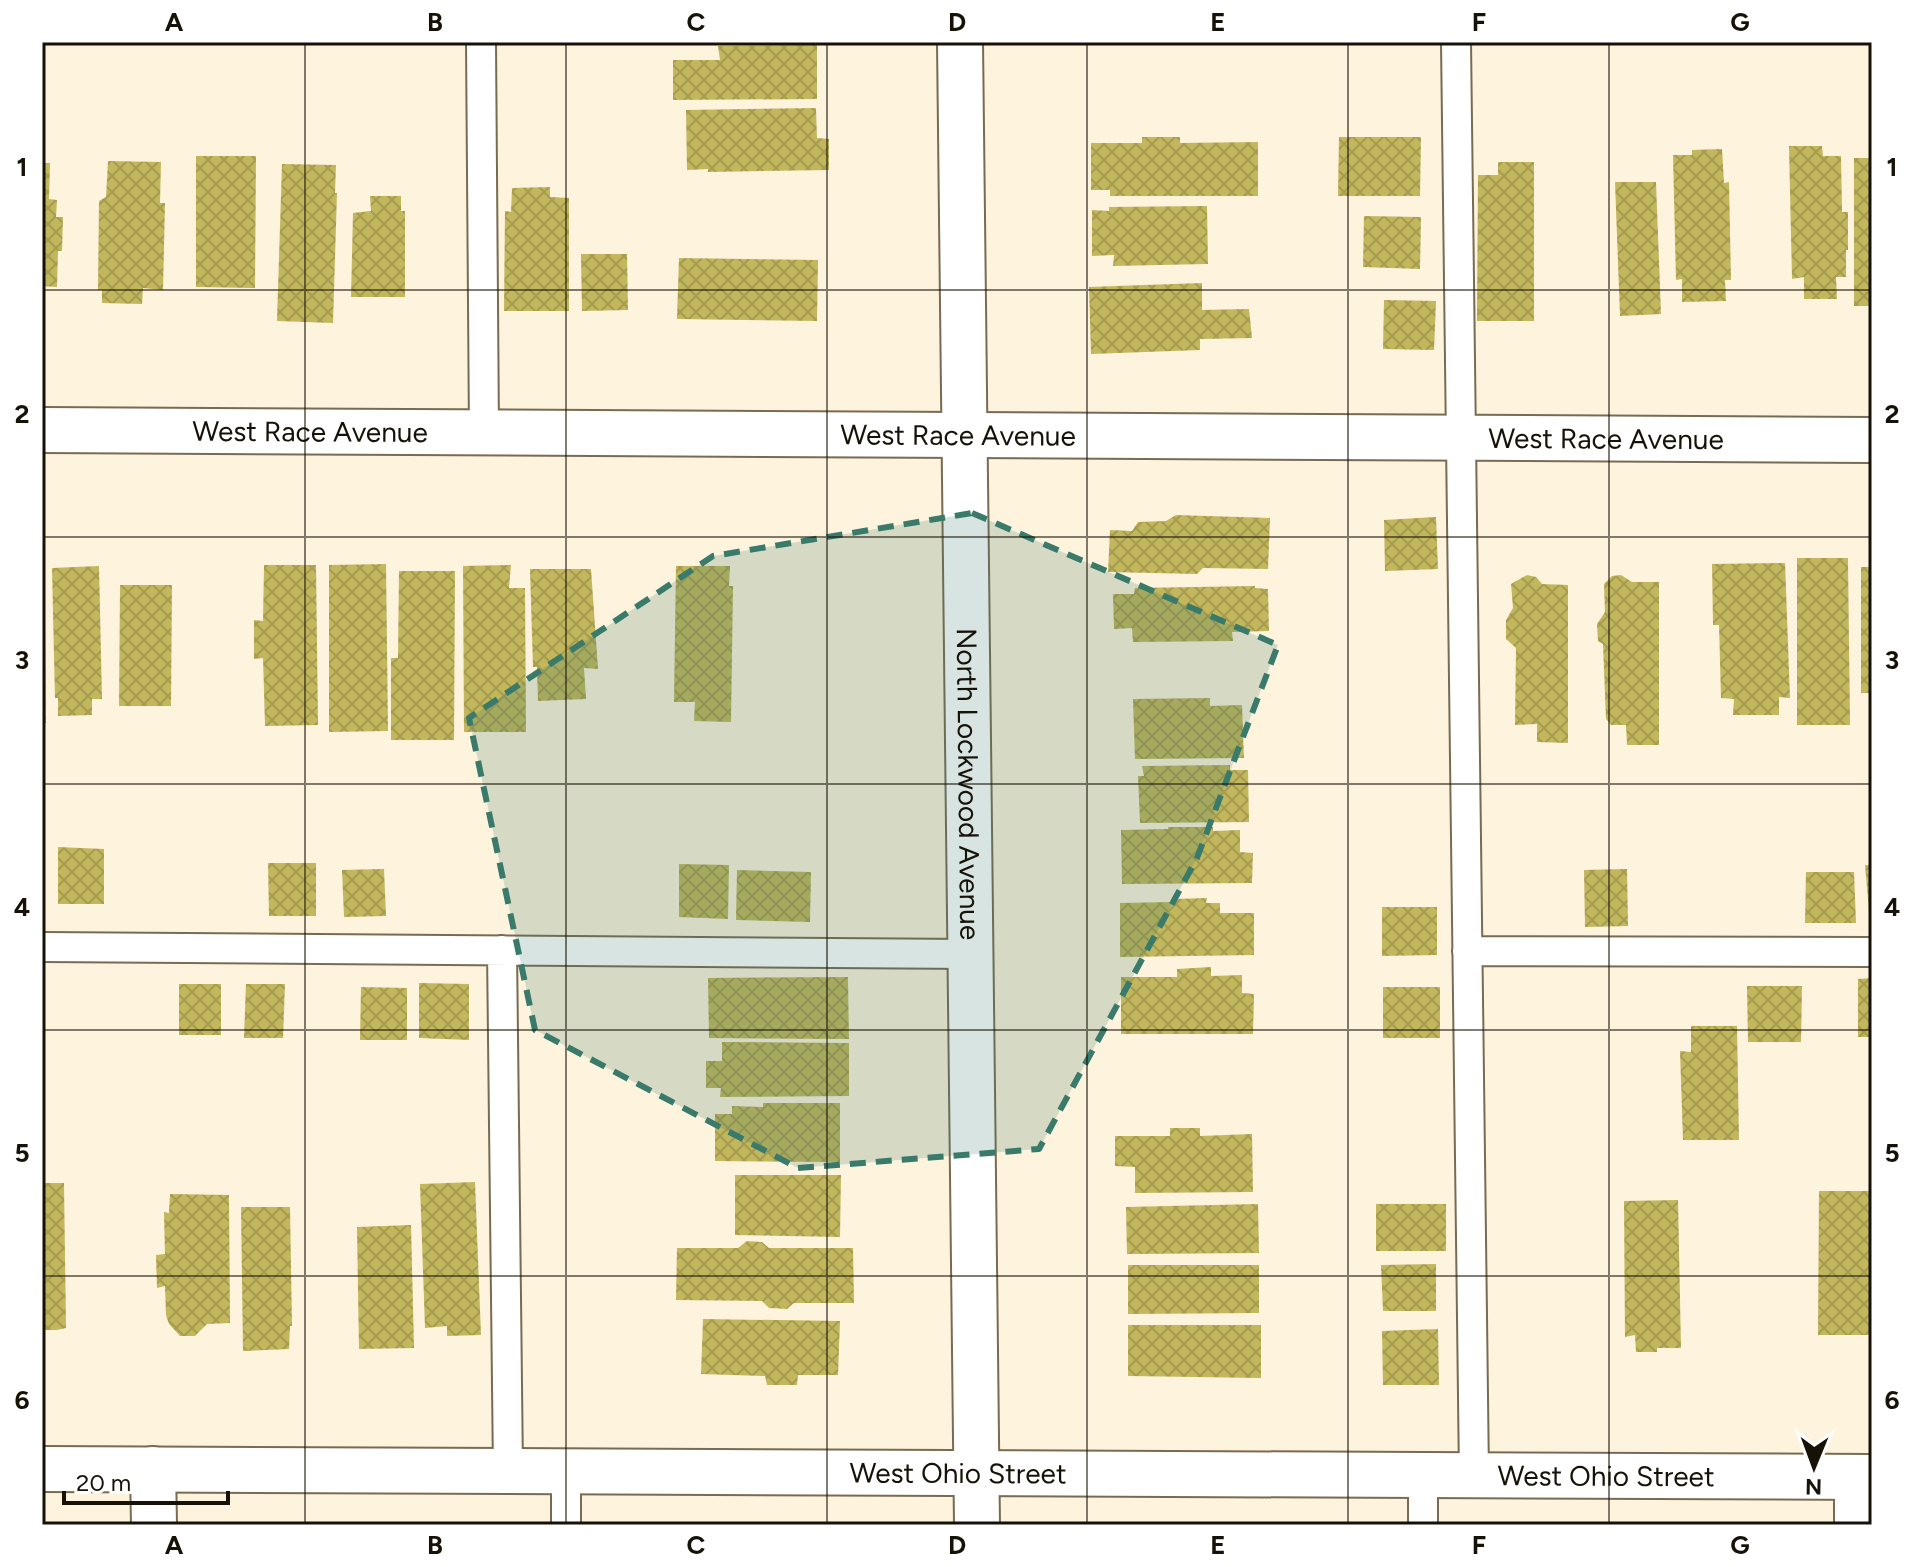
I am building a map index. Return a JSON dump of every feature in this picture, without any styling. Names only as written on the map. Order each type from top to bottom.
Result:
[{"type":"street","name":"North Lockwood Avenue","points":[[960,42],[977,1525]]},
{"type":"street","name":"West Race Avenue","points":[[42,430],[1872,440]]},
{"type":"street","name":"West Ohio Street","points":[[42,1469],[1864,1477]]},
{"type":"street","points":[[153,1469],[154,1525]]},
{"type":"street","points":[[1857,1525],[1864,1477]]},
{"type":"lane","points":[[481,42],[484,432]]},
{"type":"lane","points":[[1456,42],[1474,1476]]},
{"type":"lane","points":[[42,947],[971,954]]},
{"type":"lane","points":[[502,950],[508,1471]]},
{"type":"lane","points":[[1467,951],[1872,952]]},
{"type":"lane","points":[[566,1471],[566,1525]]},
{"type":"lane","points":[[1423,1475],[1423,1525]]},
{"type":"highlighted area","points":[[972,513],[1278,645],[1197,858],[1039,1149],[798,1168],[535,1030],[469,718],[713,556]]},
{"type":"building","points":[[817,45],[817,99],[673,100],[673,60],[720,60],[718,46]]},
{"type":"building","points":[[816,108],[817,138],[829,139],[829,170],[687,170],[686,110]]},
{"type":"building","points":[[1142,137],[1180,137],[1180,143],[1258,142],[1258,196],[1110,196],[1110,190],[1091,190],[1091,143],[1142,143]]},
{"type":"building","points":[[1339,137],[1421,137],[1420,196],[1338,196]]},
{"type":"building","points":[[1789,146],[1822,146],[1823,156],[1841,156],[1842,212],[1848,212],[1848,250],[1846,277],[1836,277],[1837,299],[1804,299],[1804,277],[1792,279]]},
{"type":"building","points":[[1722,149],[1724,183],[1729,182],[1731,280],[1725,280],[1726,301],[1682,302],[1682,279],[1676,280],[1673,155],[1692,155],[1692,150]]},
{"type":"building","points":[[196,156],[256,156],[255,288],[196,287]]},
{"type":"building","points":[[1854,158],[1872,158],[1872,306],[1854,306]]},
{"type":"building","points":[[108,161],[161,162],[160,203],[165,203],[163,290],[143,288],[142,304],[102,303],[102,290],[98,290],[99,201],[106,197]]},
{"type":"building","points":[[1498,162],[1534,162],[1534,321],[1477,321],[1478,175],[1498,175]]},
{"type":"building","points":[[42,163],[50,163],[49,199],[57,200],[56,217],[63,217],[57,287],[42,286]]},
{"type":"building","points":[[282,164],[336,165],[333,323],[277,321]]},
{"type":"building","points":[[1615,182],[1656,182],[1661,314],[1620,316]]},
{"type":"building","points":[[550,187],[550,197],[569,198],[569,311],[504,311],[505,211],[511,212],[512,188]]},
{"type":"building","points":[[370,196],[401,196],[401,211],[405,211],[405,297],[351,297],[353,213],[371,211]]},
{"type":"building","points":[[1207,206],[1208,264],[1113,266],[1114,255],[1092,256],[1092,210],[1109,211],[1109,207]]},
{"type":"building","points":[[1364,216],[1421,217],[1420,269],[1363,267]]},
{"type":"building","points":[[581,254],[627,254],[628,310],[582,311]]},
{"type":"building","points":[[679,258],[818,260],[817,321],[677,319]]},
{"type":"building","points":[[1202,283],[1202,310],[1249,309],[1252,338],[1200,339],[1200,350],[1091,354],[1089,287]]},
{"type":"building","points":[[1384,300],[1436,301],[1434,350],[1383,349]]},
{"type":"building","points":[[1176,515],[1270,518],[1268,569],[1203,568],[1197,574],[1108,572],[1110,530],[1132,531],[1138,522],[1166,521]]},
{"type":"building","points":[[1436,517],[1438,569],[1385,571],[1384,520]]},
{"type":"building","points":[[1797,558],[1848,558],[1850,725],[1797,725]]},
{"type":"building","points":[[1785,563],[1790,698],[1779,697],[1779,715],[1733,715],[1734,699],[1721,698],[1719,625],[1713,625],[1712,564]]},
{"type":"building","points":[[386,564],[388,731],[329,732],[329,565]]},
{"type":"building","points":[[264,565],[316,565],[318,725],[265,726],[263,658],[254,659],[254,620],[263,621]]},
{"type":"building","points":[[511,565],[509,588],[525,588],[526,732],[464,732],[463,566]]},
{"type":"building","points":[[99,566],[102,699],[92,699],[92,715],[58,716],[52,568]]},
{"type":"building","points":[[676,566],[730,566],[729,586],[733,586],[731,722],[694,721],[695,702],[674,702]]},
{"type":"building","points":[[1861,567],[1872,567],[1872,693],[1861,693]]},
{"type":"building","points":[[530,569],[591,569],[598,669],[584,668],[586,699],[538,701],[537,667],[533,667]]},
{"type":"building","points":[[399,571],[455,571],[454,740],[391,740],[391,658],[398,658]]},
{"type":"building","points":[[1527,575],[1536,577],[1542,584],[1568,585],[1568,743],[1537,742],[1537,724],[1515,725],[1516,648],[1506,639],[1506,620],[1513,608],[1511,584]]},
{"type":"building","points":[[1621,575],[1632,582],[1659,582],[1659,745],[1627,745],[1626,725],[1611,725],[1606,719],[1603,644],[1598,641],[1597,624],[1605,612],[1604,584],[1612,576]]},
{"type":"building","points":[[120,585],[172,585],[171,706],[119,706]]},
{"type":"building","points":[[1255,586],[1268,589],[1269,631],[1232,632],[1233,641],[1133,642],[1132,628],[1114,629],[1113,594],[1134,594],[1135,588]]},
{"type":"building","points":[[42,625],[45,625],[46,723],[42,723]]},
{"type":"building","points":[[1210,698],[1210,706],[1242,705],[1244,758],[1135,759],[1133,699]]},
{"type":"building","points":[[1230,765],[1230,770],[1248,770],[1249,822],[1140,823],[1138,776],[1144,776],[1142,766]]},
{"type":"building","points":[[1168,827],[1240,830],[1240,852],[1253,853],[1252,883],[1122,884],[1121,830]]},
{"type":"building","points":[[58,847],[104,849],[104,904],[58,904]]},
{"type":"building","points":[[268,863],[316,863],[316,916],[269,916]]},
{"type":"building","points":[[679,864],[729,865],[728,919],[679,917]]},
{"type":"building","points":[[1865,865],[1872,865],[1872,922],[1870,922]]},
{"type":"building","points":[[384,869],[386,916],[344,917],[342,870]]},
{"type":"building","points":[[1627,869],[1628,926],[1585,927],[1584,870]]},
{"type":"building","points":[[737,870],[811,872],[810,922],[736,920]]},
{"type":"building","points":[[1806,872],[1854,872],[1856,923],[1805,923]]},
{"type":"building","points":[[1207,898],[1206,903],[1220,903],[1220,913],[1254,913],[1254,955],[1120,957],[1120,903]]},
{"type":"building","points":[[1382,907],[1437,907],[1437,955],[1382,956]]},
{"type":"building","points":[[1211,967],[1211,976],[1242,975],[1242,993],[1254,994],[1253,1034],[1121,1034],[1121,977],[1177,977],[1177,969]]},
{"type":"building","points":[[848,977],[849,1039],[709,1038],[708,978]]},
{"type":"building","points":[[1872,978],[1872,1037],[1858,1037],[1858,979]]},
{"type":"building","points":[[419,983],[469,984],[469,1040],[419,1038]]},
{"type":"building","points":[[179,984],[221,984],[221,1035],[179,1035]]},
{"type":"building","points":[[246,984],[285,984],[283,1038],[244,1038]]},
{"type":"building","points":[[1747,986],[1802,986],[1801,1042],[1748,1042]]},
{"type":"building","points":[[361,987],[407,988],[407,1040],[360,1040]]},
{"type":"building","points":[[1383,987],[1440,987],[1440,1038],[1383,1038]]},
{"type":"building","points":[[1691,1026],[1737,1026],[1739,1140],[1683,1140],[1680,1051],[1691,1052]]},
{"type":"building","points":[[722,1042],[849,1043],[849,1096],[720,1097],[721,1088],[706,1088],[706,1061],[722,1061]]},
{"type":"building","points":[[763,1103],[840,1103],[840,1162],[715,1161],[715,1114],[732,1114],[732,1106],[763,1107]]},
{"type":"building","points":[[1170,1128],[1200,1128],[1200,1136],[1252,1134],[1253,1192],[1135,1193],[1135,1167],[1115,1166],[1115,1136],[1170,1136]]},
{"type":"building","points":[[735,1175],[841,1175],[840,1237],[735,1235]]},
{"type":"building","points":[[475,1182],[481,1335],[447,1336],[447,1326],[425,1328],[420,1184]]},
{"type":"building","points":[[42,1183],[64,1183],[66,1328],[57,1330],[42,1330]]},
{"type":"building","points":[[1819,1191],[1872,1191],[1872,1335],[1818,1335]]},
{"type":"building","points":[[170,1194],[229,1195],[230,1323],[207,1324],[195,1336],[180,1336],[169,1324],[165,1286],[157,1288],[156,1255],[165,1254],[164,1212],[169,1213]]},
{"type":"building","points":[[1678,1200],[1681,1348],[1636,1352],[1635,1335],[1625,1337],[1624,1201]]},
{"type":"building","points":[[1258,1204],[1259,1253],[1127,1254],[1126,1207]]},
{"type":"building","points":[[1376,1204],[1446,1204],[1446,1251],[1376,1251]]},
{"type":"building","points":[[241,1207],[290,1207],[292,1326],[289,1349],[243,1351]]},
{"type":"building","points":[[411,1225],[414,1348],[359,1349],[357,1227]]},
{"type":"building","points":[[747,1241],[762,1242],[769,1248],[853,1248],[854,1303],[794,1303],[787,1309],[769,1308],[762,1301],[676,1300],[677,1248],[738,1248]]},
{"type":"building","points":[[1436,1264],[1436,1311],[1383,1311],[1381,1265]]},
{"type":"building","points":[[1128,1265],[1259,1265],[1259,1313],[1128,1314]]},
{"type":"building","points":[[703,1319],[840,1321],[838,1375],[798,1375],[797,1385],[767,1385],[765,1376],[701,1374]]},
{"type":"building","points":[[1128,1325],[1261,1325],[1261,1378],[1128,1376]]},
{"type":"building","points":[[1438,1329],[1439,1385],[1383,1385],[1382,1331]]}]
